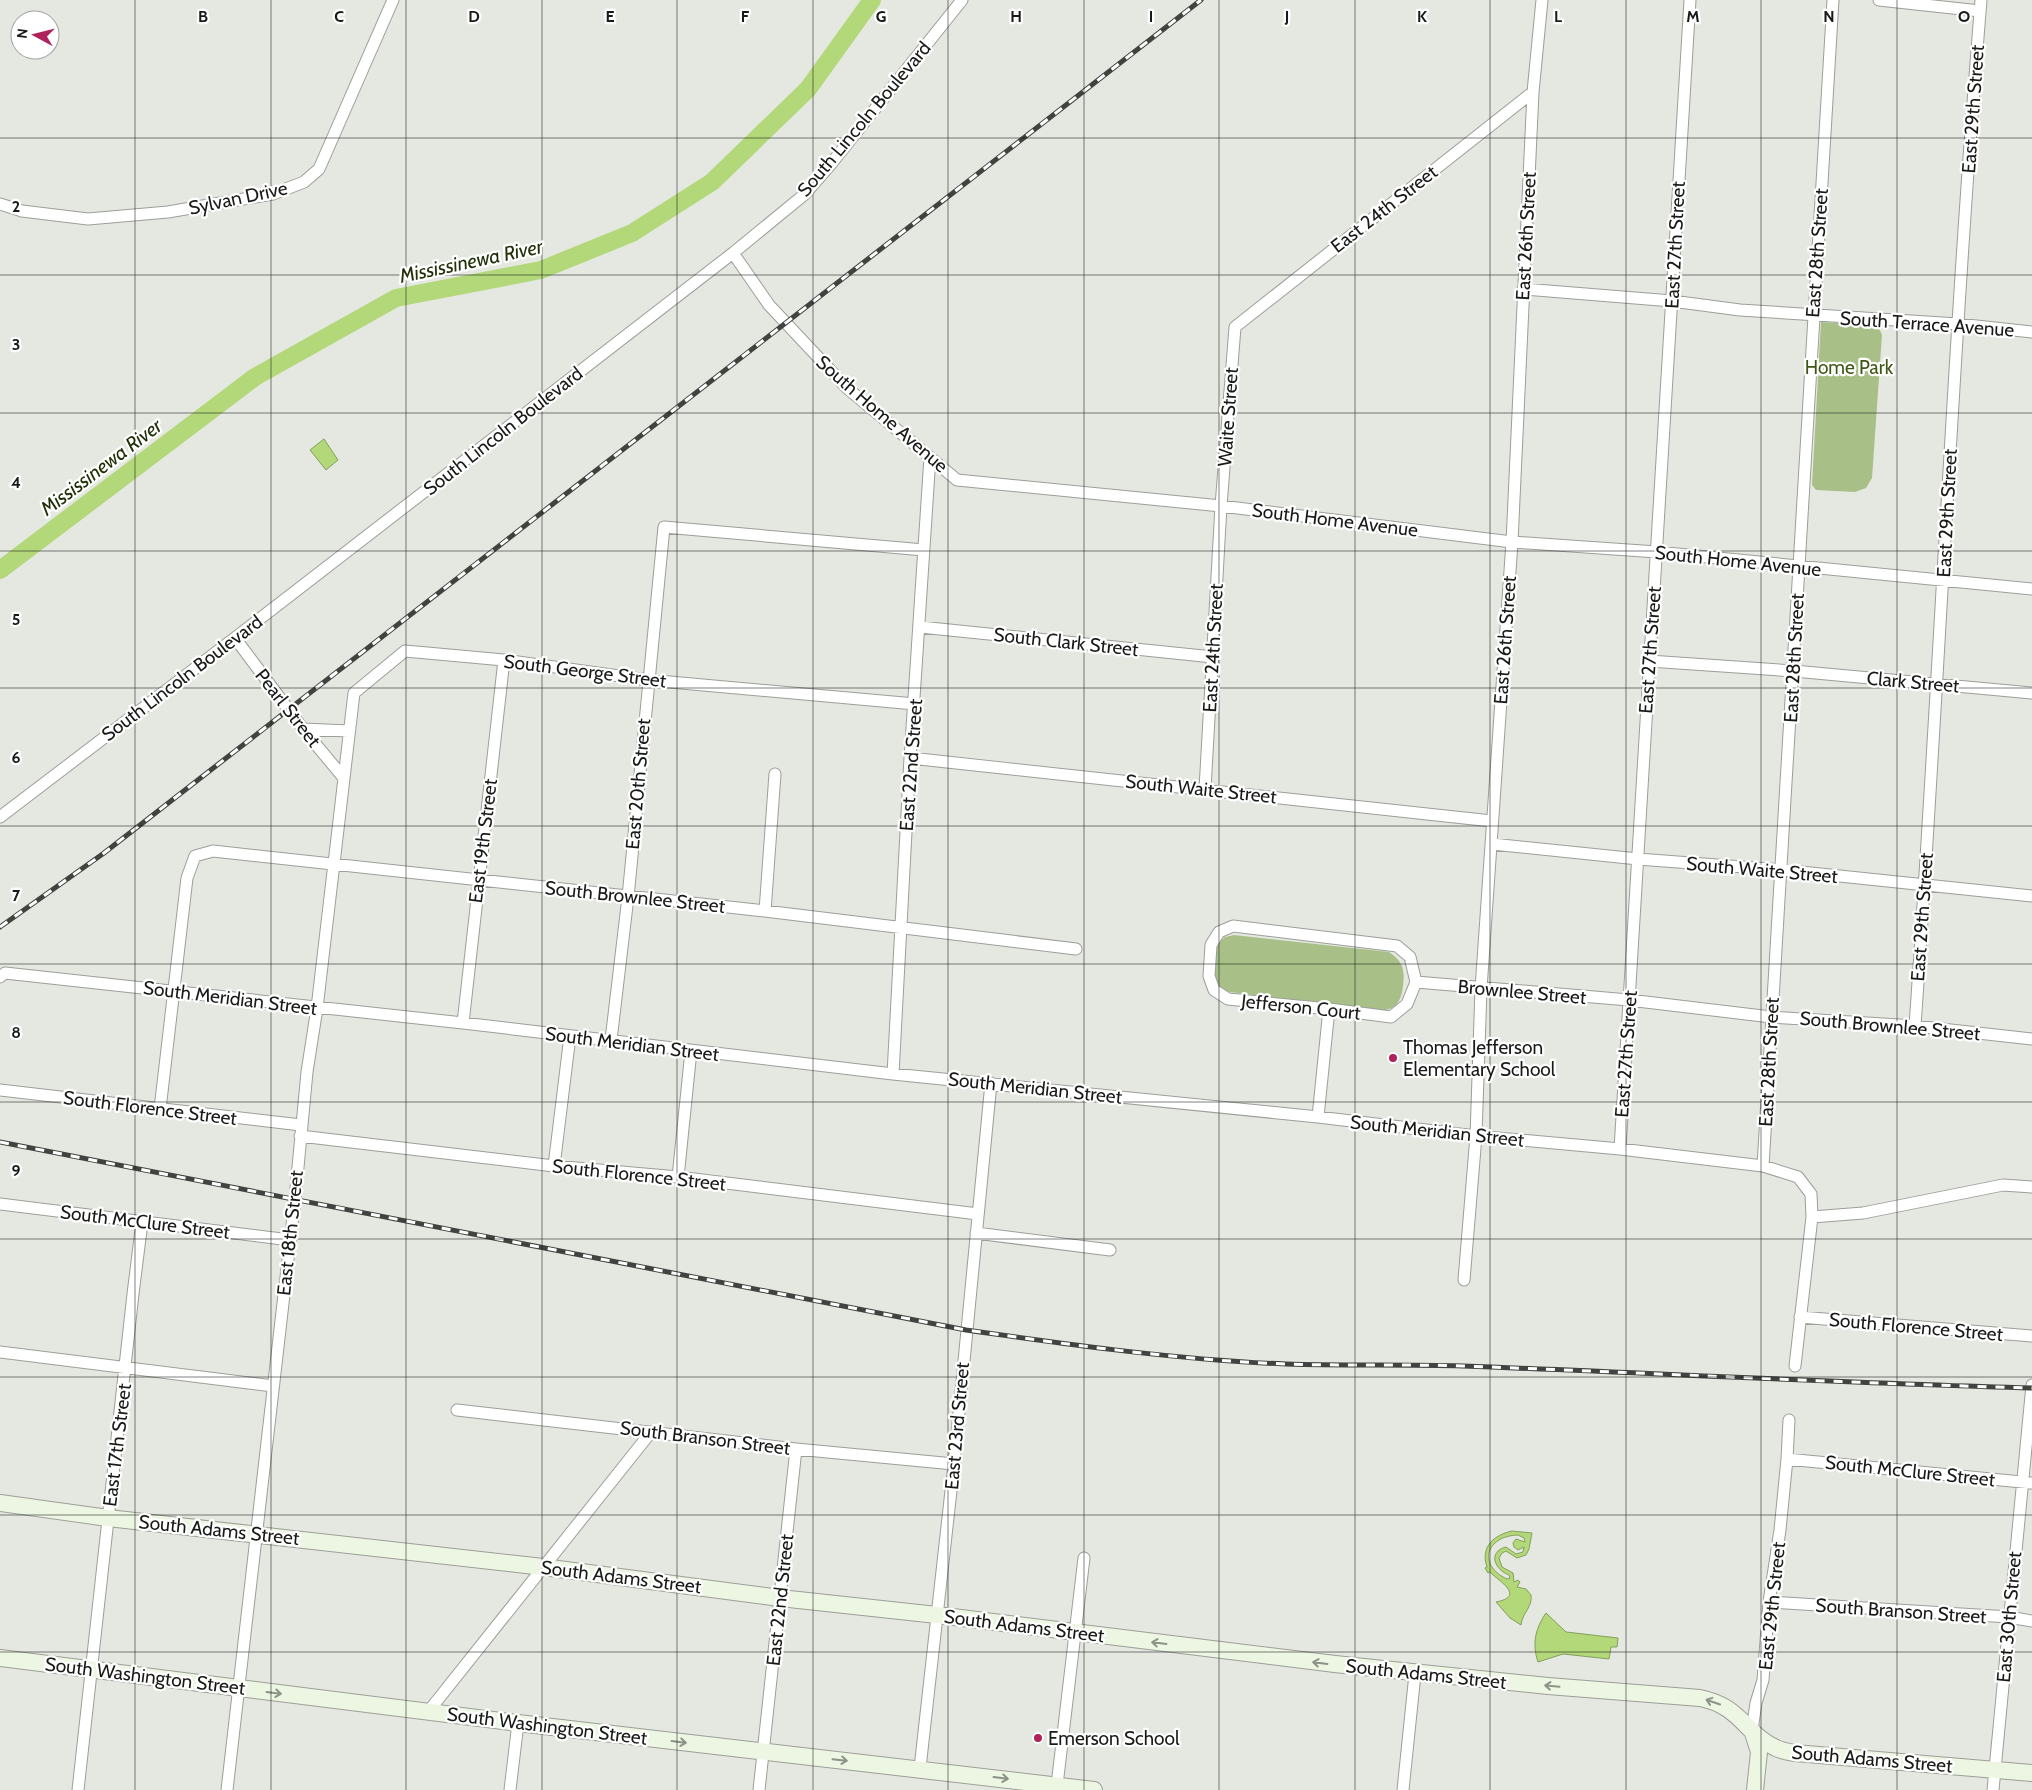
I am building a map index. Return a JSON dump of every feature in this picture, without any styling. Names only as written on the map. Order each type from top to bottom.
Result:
[{"type":"main road","name":"South Adams Street","points":[[0,1503],[108,1518],[543,1567],[780,1598],[937,1615],[1415,1674],[1700,1698],[1715,1701],[1732,1710],[1752,1730],[1776,1749],[1795,1753],[2032,1773]]},
{"type":"main road","name":"South Washington Street","points":[[0,1658],[518,1723],[920,1768],[1094,1790]]},
{"type":"main road","name":"East 29th Street","points":[[1752,1730],[1759,1752],[1755,1790]]},
{"type":"street","name":"Sylvan Drive","points":[[0,204],[22,212],[88,219],[168,212],[273,194],[304,182],[319,169],[393,0]]},
{"type":"street","name":"South Lincoln Boulevard","points":[[0,817],[733,253],[805,194],[962,0]]},
{"type":"street","name":"East 26th Street","points":[[1464,1280],[1476,1136],[1481,989],[1512,542],[1533,92],[1542,0]]},
{"type":"street","name":"East 27th Street","points":[[1620,1149],[1690,0]]},
{"type":"street","name":"East 28th Street","points":[[1763,1166],[1833,0]]},
{"type":"street","points":[[1879,0],[1980,6]]},
{"type":"street","name":"East 29th Street","points":[[1915,1026],[1938,683],[1958,324],[1980,6]]},
{"type":"street","name":"East 24th Street","points":[[1235,327],[1533,92]]},
{"type":"street","name":"South Home Avenue","points":[[733,253],[769,305],[847,388],[957,480],[1221,506],[1512,542],[1657,552],[1943,581],[2032,588]]},
{"type":"street","name":"South Terrace Avenue","points":[[1523,289],[1672,301],[1740,310],[1958,324],[2032,332]]},
{"type":"street","name":"Waite Street","points":[[1221,506],[1235,327]]},
{"type":"street","name":"East 22nd Street","points":[[893,1074],[910,758],[930,457]]},
{"type":"street","name":"East 24th Street","points":[[1205,789],[1221,506]]},
{"type":"street","name":"East 20th Street","points":[[611,1040],[628,897],[664,527],[924,550]]},
{"type":"street","name":"South Clark Street","points":[[920,627],[1213,657]]},
{"type":"street","name":"Pearl Street","points":[[235,638],[303,730],[343,777]]},
{"type":"street","name":"South George Street","points":[[343,777],[354,693],[405,651],[504,660],[648,680],[915,704]]},
{"type":"street","name":"East 19th Street","points":[[463,1023],[504,660]]},
{"type":"street","points":[[1649,661],[1794,671]]},
{"type":"street","name":"Clark Street","points":[[1794,671],[2032,693]]},
{"type":"street","points":[[303,730],[348,731]]},
{"type":"street","name":"South Waite Street","points":[[910,758],[1492,821]]},
{"type":"street","points":[[765,911],[775,774]]},
{"type":"street","name":"East 18th Street","points":[[228,1790],[290,1240],[300,1131],[317,1008],[343,777]]},
{"type":"street","name":"South Waite Street","points":[[1492,844],[1638,860],[1782,870],[2032,896]]},
{"type":"street","name":"South Brownlee Street","points":[[174,991],[187,878],[195,856],[212,850],[478,878],[1076,949]]},
{"type":"street","name":"Jefferson Court","points":[[1233,926],[1397,946],[1410,957],[1416,982],[1407,1004],[1391,1017],[1228,999],[1214,990],[1209,976],[1211,946],[1219,932],[1233,926]]},
{"type":"street","name":"South Meridian Street","points":[[2,975],[174,991],[893,1074],[1318,1117],[1476,1136],[1620,1149],[1763,1166],[1798,1177],[1811,1194],[1812,1216]]},
{"type":"street","name":"Brownlee Street","points":[[1416,982],[1481,989],[1629,1000]]},
{"type":"street","points":[[160,1109],[174,991]]},
{"type":"street","name":"South Brownlee Street","points":[[1629,1000],[1771,1017],[1915,1026],[2032,1039]]},
{"type":"street","points":[[1318,1117],[1329,1009]]},
{"type":"street","points":[[554,1166],[570,1036]]},
{"type":"street","points":[[678,1178],[691,1051]]},
{"type":"street","name":"East 23rd Street","points":[[920,1768],[954,1464],[990,1084]]},
{"type":"street","name":"South Florence Street","points":[[0,1090],[160,1109],[300,1131],[554,1166],[678,1178],[978,1214]]},
{"type":"street","points":[[1796,1366],[1812,1216],[1863,1213],[2003,1185],[2032,1187]]},
{"type":"street","name":"South McClure Street","points":[[0,1204],[290,1240]]},
{"type":"street","name":"East 17th Street","points":[[78,1790],[142,1222]]},
{"type":"street","points":[[976,1233],[1110,1250]]},
{"type":"street","name":"South Florence Street","points":[[1800,1317],[2032,1336]]},
{"type":"street","points":[[0,1352],[273,1386]]},
{"type":"street","name":"East 30th Street","points":[[1993,1790],[2009,1617],[2027,1483],[2032,1385]]},
{"type":"street","name":"South Branson Street","points":[[457,1410],[796,1449],[954,1464]]},
{"type":"street","name":"East 29th Street","points":[[1752,1730],[1756,1702],[1763,1680],[1770,1602],[1788,1459],[1789,1420]]},
{"type":"street","points":[[428,1712],[651,1432]]},
{"type":"street","name":"East 22nd Street","points":[[759,1790],[796,1449]]},
{"type":"street","name":"South McClure Street","points":[[1788,1459],[2027,1483]]},
{"type":"street","points":[[1057,1785],[1084,1558]]},
{"type":"street","name":"South Branson Street","points":[[1770,1602],[2009,1617],[2032,1621]]},
{"type":"street","points":[[1403,1790],[1415,1674]]},
{"type":"street","points":[[510,1790],[518,1723]]},
{"type":"green space","name":"Home Park","points":[[1821,322],[1874,325],[1879,328],[1882,335],[1872,478],[1866,488],[1855,492],[1816,490],[1812,485]]},
{"type":"green space","points":[[1234,935],[1389,952],[1402,966],[1404,980],[1401,997],[1393,1007],[1378,1011],[1222,991],[1212,979],[1214,947],[1225,937]]},
{"type":"shaded area","points":[[324,439],[338,460],[326,470],[310,450]]},
{"type":"shaded area","points":[[1512,1531],[1532,1533],[1526,1555],[1517,1558],[1506,1551],[1499,1558],[1502,1567],[1513,1573],[1514,1582],[1518,1580],[1520,1582],[1517,1587],[1526,1589],[1531,1595],[1530,1603],[1521,1625],[1510,1618],[1496,1602],[1505,1599],[1509,1596],[1510,1592],[1503,1583],[1490,1572],[1488,1573],[1485,1568],[1487,1567],[1485,1554],[1487,1548],[1494,1539]],"holes":[[[1518,1535],[1524,1538],[1525,1542],[1516,1539],[1513,1543],[1514,1547],[1518,1550],[1524,1547],[1523,1552],[1516,1554],[1506,1547],[1496,1553],[1495,1561],[1500,1569],[1509,1575],[1510,1578],[1507,1579],[1492,1566],[1489,1552],[1499,1540]]]},
{"type":"shaded area","points":[[1546,1613],[1566,1632],[1618,1638],[1617,1647],[1611,1647],[1609,1659],[1563,1654],[1538,1662],[1535,1643],[1539,1625]]},
{"type":"waterway","name":"Mississinewa River","points":[[0,570],[255,377],[396,298],[541,270],[632,233],[712,182],[808,89],[872,0]]},
{"type":"railway","points":[[0,927],[104,853],[1201,0]]},
{"type":"railway","points":[[0,1142],[966,1330],[1086,1346],[1206,1359],[1286,1364],[1463,1366],[2032,1388]]},
{"type":"place","name":"Thomas Jefferson Elementary School","points":[[1393,1058]]},
{"type":"place","name":"Emerson School","points":[[1038,1738]]}]
